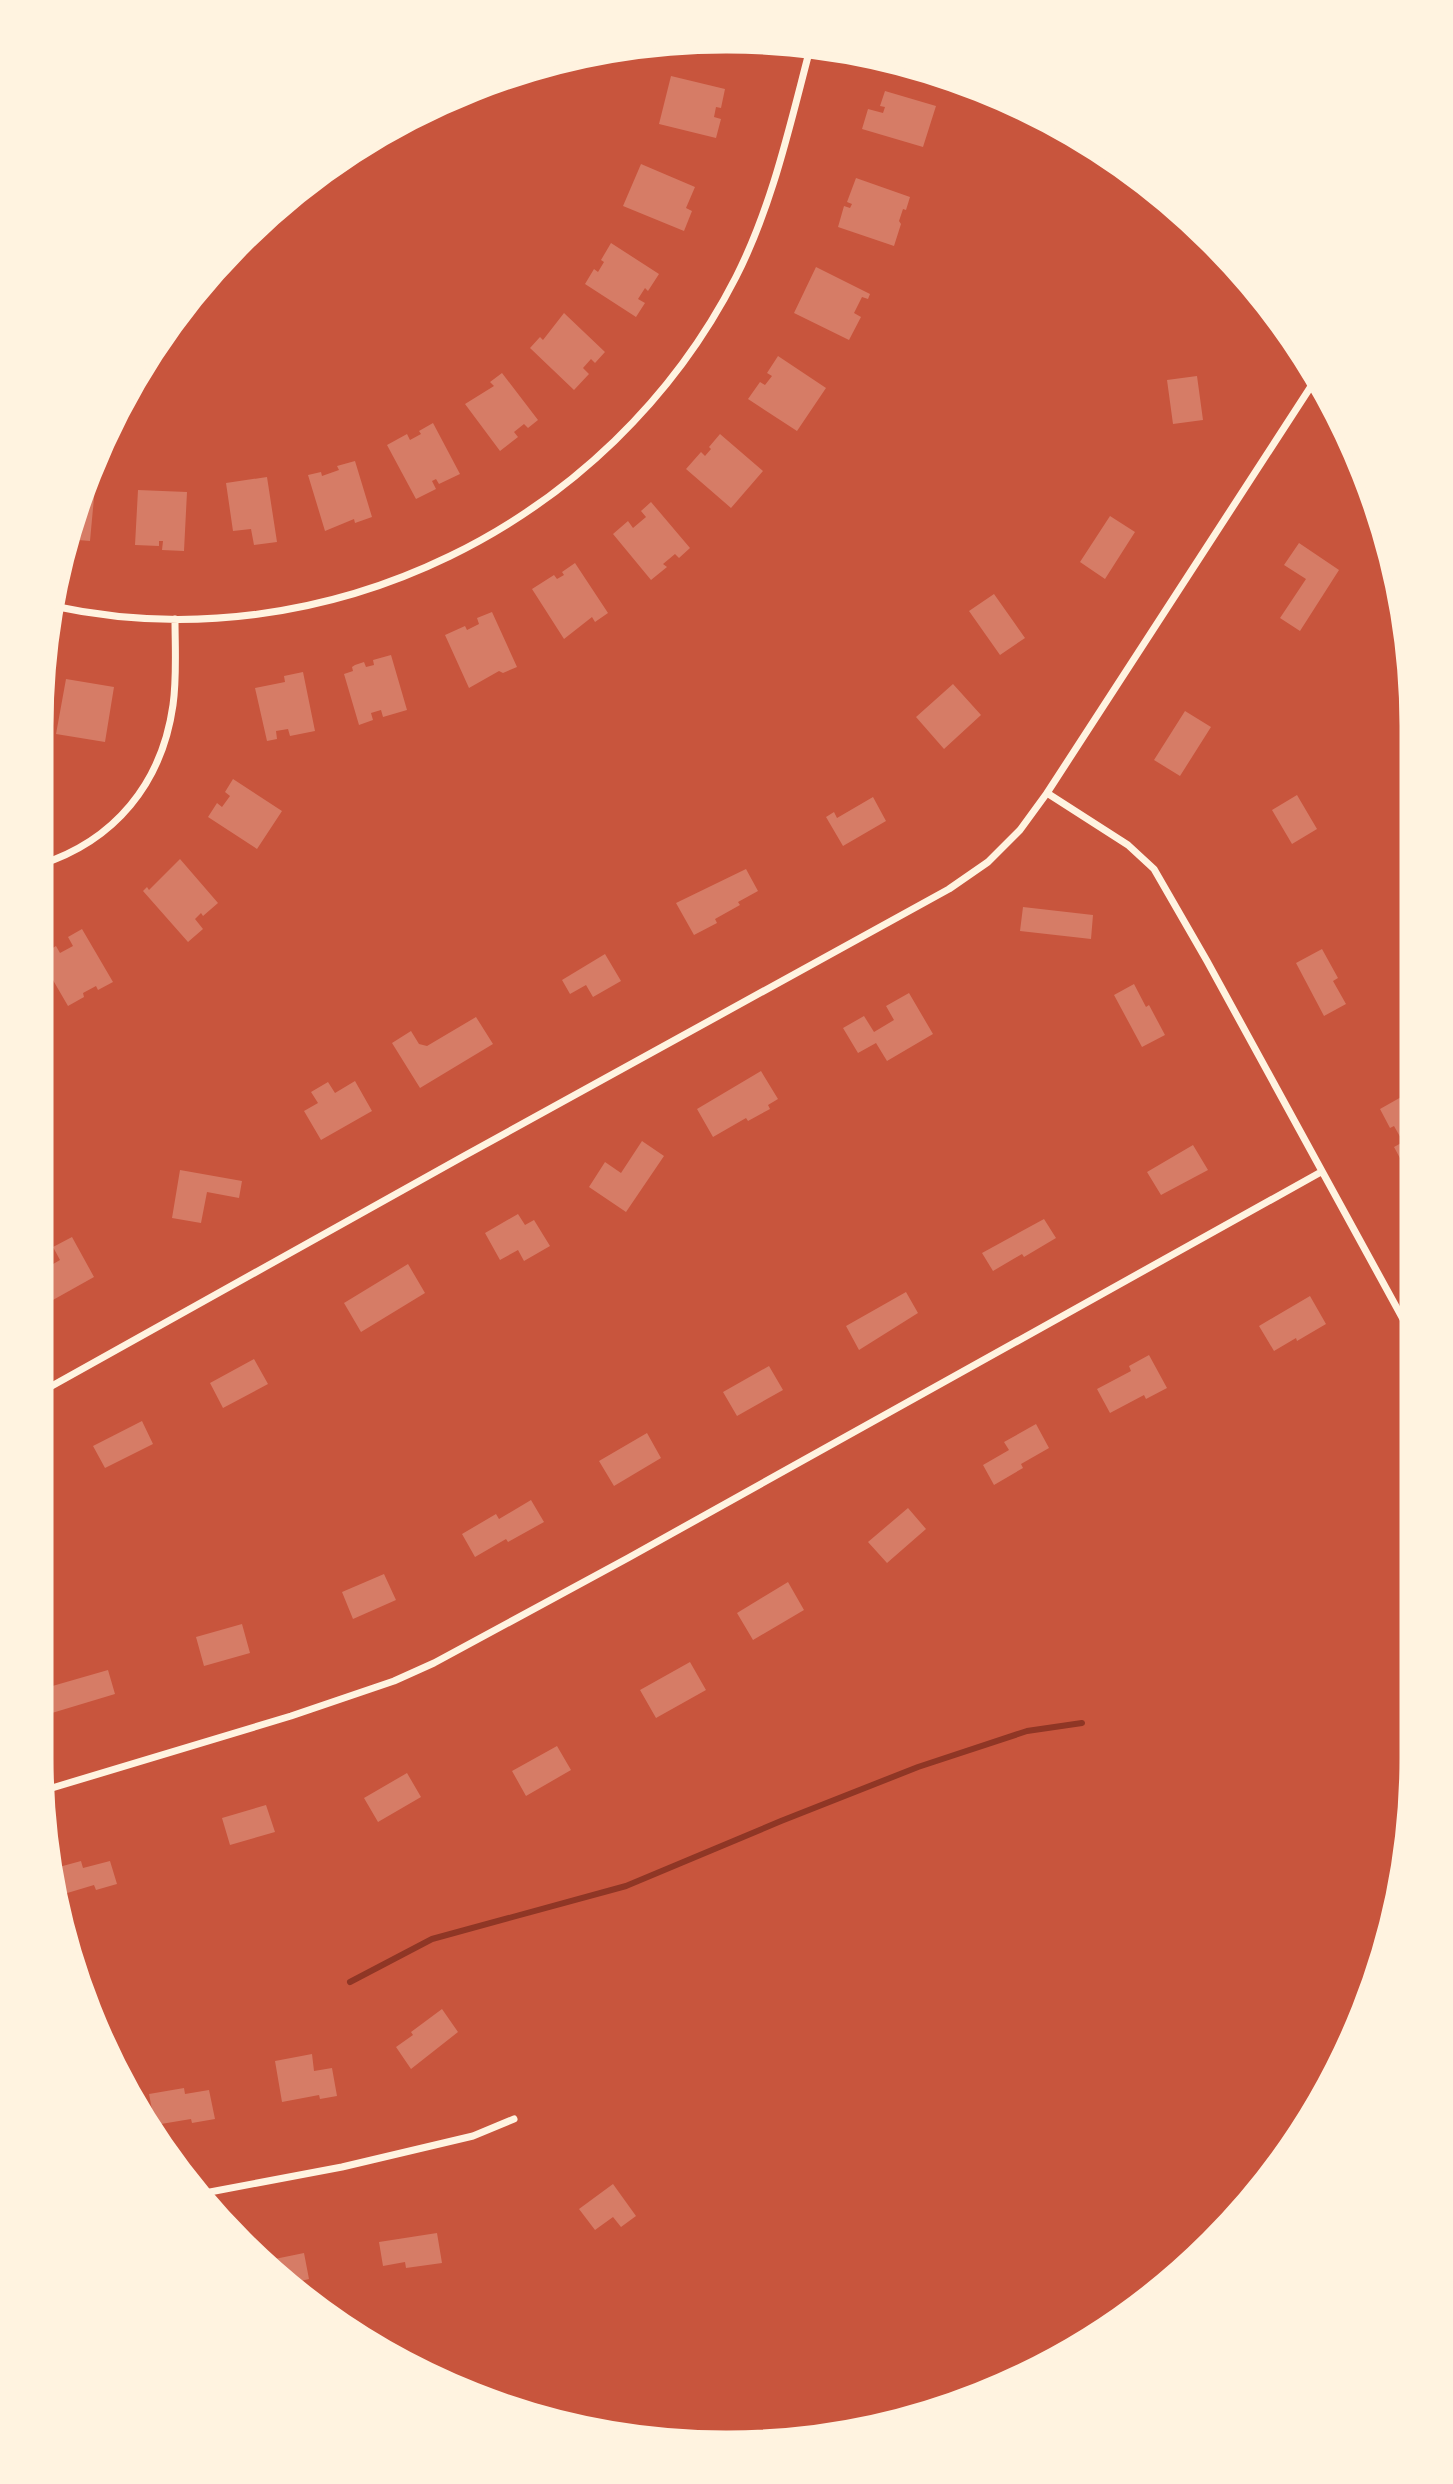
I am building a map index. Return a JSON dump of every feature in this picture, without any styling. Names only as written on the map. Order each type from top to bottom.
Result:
[{"type":"street","points":[[60,607],[103,615],[175,619],[279,611],[331,601],[384,584],[456,555],[503,529],[546,500],[582,472],[657,396],[693,349],[736,278],[761,222],[778,170],[809,54]]},
{"type":"street","points":[[49,1388],[949,889],[988,862],[1012,838],[1047,793],[1312,386]]},
{"type":"street","points":[[49,862],[100,835],[119,820],[152,775],[164,748],[173,704],[175,619]]},
{"type":"street","points":[[1047,793],[1128,845],[1154,869],[1404,1321]]},
{"type":"street","points":[[50,1789],[304,1711],[394,1681],[434,1663],[652,1545],[1321,1172]]},
{"type":"street","points":[[207,2192],[342,2166],[460,2139],[513,2119]]},
{"type":"building","points":[[671,76],[725,89],[721,108],[716,107],[714,117],[721,119],[716,138],[659,124]]},
{"type":"building","points":[[885,91],[936,106],[923,147],[862,129],[868,109],[883,113],[885,107],[880,106]]},
{"type":"building","points":[[641,164],[695,187],[686,208],[692,211],[684,231],[623,206]]},
{"type":"building","points":[[856,178],[910,197],[899,221],[901,224],[894,246],[838,227],[844,206],[850,208],[852,204],[847,202]]},
{"type":"building","points":[[611,243],[659,274],[648,291],[645,288],[638,299],[645,303],[636,317],[585,284],[594,269],[598,272],[604,262],[601,260]]},
{"type":"building","points":[[816,267],[870,294],[868,299],[862,297],[854,313],[861,317],[849,340],[794,313]]},
{"type":"building","points":[[564,313],[605,352],[595,363],[591,359],[583,368],[589,374],[574,390],[530,348],[540,337],[543,340]]},
{"type":"building","points":[[778,356],[826,388],[797,431],[748,399],[760,382],[765,385],[772,376],[767,373]]},
{"type":"building","points":[[502,373],[538,420],[528,428],[524,424],[514,432],[518,437],[500,451],[465,404],[494,386],[490,382]]},
{"type":"building","points":[[1197,376],[1203,420],[1173,424],[1167,380]]},
{"type":"building","points":[[433,423],[460,474],[439,484],[436,479],[432,481],[436,489],[416,499],[387,445],[407,434],[410,440]]},
{"type":"building","points":[[720,434],[763,471],[731,508],[686,469],[701,452],[705,456]]},
{"type":"building","points":[[355,461],[372,517],[355,523],[354,519],[325,531],[308,475],[321,472],[322,476],[339,470],[337,466]]},
{"type":"building","points":[[267,477],[277,542],[254,545],[251,529],[233,531],[226,483]]},
{"type":"building","points":[[95,481],[90,541],[75,540]]},
{"type":"building","points":[[138,490],[187,492],[184,551],[162,550],[163,541],[159,541],[159,546],[135,545]]},
{"type":"building","points":[[651,502],[690,548],[679,558],[675,554],[663,564],[667,567],[651,580],[613,534],[628,521],[633,528],[646,517],[641,511]]},
{"type":"building","points":[[1110,516],[1135,532],[1105,579],[1080,562]]},
{"type":"building","points":[[1299,543],[1339,570],[1300,631],[1280,618],[1306,579],[1284,565]]},
{"type":"building","points":[[575,563],[608,613],[595,622],[592,617],[564,639],[532,589],[554,575],[557,579],[564,575],[562,572]]},
{"type":"building","points":[[994,594],[1025,638],[1000,655],[969,611]]},
{"type":"building","points":[[492,612],[517,667],[503,673],[499,671],[469,688],[445,635],[465,626],[467,630],[479,624],[477,618]]},
{"type":"building","points":[[391,655],[407,710],[383,717],[381,710],[371,713],[373,720],[359,725],[344,674],[353,671],[352,667],[355,665],[364,662],[366,667],[374,665],[373,660]]},
{"type":"building","points":[[303,672],[315,731],[290,736],[288,729],[276,731],[277,739],[267,741],[255,688],[285,682],[284,676]]},
{"type":"building","points":[[66,679],[114,687],[105,742],[56,734]]},
{"type":"building","points":[[953,684],[981,715],[944,749],[916,717]]},
{"type":"building","points":[[1185,711],[1211,727],[1180,776],[1154,760]]},
{"type":"building","points":[[233,779],[282,811],[257,849],[208,817],[217,803],[222,807],[230,796],[225,792]]},
{"type":"building","points":[[1297,795],[1317,829],[1292,844],[1272,810]]},
{"type":"building","points":[[873,797],[886,821],[843,846],[826,817],[834,812],[837,818]]},
{"type":"building","points":[[180,859],[218,903],[203,916],[201,913],[195,919],[203,929],[188,942],[143,891],[147,887],[149,890]]},
{"type":"building","points":[[746,869],[758,891],[715,919],[717,923],[694,935],[676,903]]},
{"type":"building","points":[[1023,907],[1093,915],[1091,939],[1020,931]]},
{"type":"building","points":[[82,929],[113,982],[98,990],[96,986],[68,1006],[49,973],[49,950],[56,946],[60,953],[73,946],[68,937]]},
{"type":"building","points":[[1322,949],[1338,978],[1333,981],[1346,1004],[1324,1016],[1296,963]]},
{"type":"building","points":[[605,954],[621,981],[593,997],[586,985],[570,994],[562,980]]},
{"type":"building","points":[[1134,984],[1165,1035],[1142,1047],[1114,995]]},
{"type":"building","points":[[909,993],[933,1034],[887,1061],[876,1043],[858,1053],[843,1028],[864,1016],[874,1032],[894,1020],[886,1006]]},
{"type":"building","points":[[476,1017],[493,1044],[420,1088],[392,1043],[411,1031],[419,1044],[427,1046]]},
{"type":"building","points":[[761,1071],[778,1099],[768,1105],[770,1109],[748,1121],[746,1118],[713,1137],[697,1109]]},
{"type":"building","points":[[355,1081],[372,1111],[321,1140],[304,1111],[318,1103],[311,1092],[328,1082],[335,1093]]},
{"type":"building","points":[[1404,1098],[1404,1166],[1394,1147],[1403,1142],[1394,1126],[1390,1128],[1380,1109]]},
{"type":"building","points":[[642,1141],[664,1156],[626,1212],[589,1187],[605,1162],[621,1173]]},
{"type":"building","points":[[1193,1145],[1208,1170],[1161,1195],[1147,1172]]},
{"type":"building","points":[[180,1170],[242,1181],[239,1198],[207,1192],[201,1223],[172,1218]]},
{"type":"building","points":[[518,1214],[525,1225],[534,1220],[550,1246],[524,1261],[518,1250],[500,1260],[485,1233]]},
{"type":"building","points":[[1044,1219],[1056,1238],[993,1271],[982,1253]]},
{"type":"building","points":[[72,1237],[94,1277],[49,1302],[49,1266],[60,1260],[53,1247]]},
{"type":"building","points":[[408,1264],[425,1293],[361,1332],[344,1303]]},
{"type":"building","points":[[906,1292],[918,1313],[859,1350],[846,1326]]},
{"type":"building","points":[[1310,1296],[1326,1324],[1274,1351],[1259,1326]]},
{"type":"building","points":[[1149,1355],[1167,1388],[1146,1399],[1144,1395],[1110,1413],[1097,1389],[1131,1371],[1129,1366]]},
{"type":"building","points":[[254,1359],[268,1384],[223,1408],[210,1383]]},
{"type":"building","points":[[769,1366],[783,1390],[737,1416],[723,1392]]},
{"type":"building","points":[[142,1421],[153,1444],[105,1468],[93,1446]]},
{"type":"building","points":[[1036,1424],[1049,1448],[1021,1464],[1023,1468],[994,1485],[983,1465],[1009,1450],[1004,1442]]},
{"type":"building","points":[[647,1433],[661,1458],[614,1486],[599,1461]]},
{"type":"building","points":[[531,1500],[544,1522],[475,1557],[462,1534],[496,1514],[499,1519]]},
{"type":"building","points":[[908,1508],[926,1529],[887,1563],[868,1542]]},
{"type":"building","points":[[384,1574],[396,1600],[353,1619],[342,1592]]},
{"type":"building","points":[[788,1582],[804,1610],[753,1640],[737,1613]]},
{"type":"building","points":[[242,1624],[250,1653],[204,1666],[196,1637]]},
{"type":"building","points":[[690,1662],[706,1690],[656,1718],[640,1690]]},
{"type":"building","points":[[108,1670],[115,1694],[49,1714],[49,1687]]},
{"type":"building","points":[[557,1746],[571,1770],[526,1796],[512,1771]]},
{"type":"building","points":[[407,1773],[421,1797],[378,1822],[364,1798]]},
{"type":"building","points":[[266,1805],[275,1832],[230,1845],[222,1818]]},
{"type":"building","points":[[81,1861],[83,1868],[110,1861],[117,1884],[96,1890],[94,1885],[63,1894],[58,1867]]},
{"type":"building","points":[[442,2009],[458,2032],[411,2069],[396,2047]]},
{"type":"building","points":[[312,2054],[314,2071],[332,2068],[337,2096],[320,2099],[319,2095],[282,2102],[275,2061]]},
{"type":"building","points":[[184,2088],[185,2094],[209,2090],[215,2119],[192,2123],[191,2119],[157,2125],[149,2094]]},
{"type":"building","points":[[613,2184],[636,2216],[621,2227],[613,2217],[595,2230],[579,2209]]},
{"type":"building","points":[[437,2233],[442,2263],[406,2268],[405,2262],[383,2266],[379,2242]]},
{"type":"building","points":[[304,2253],[309,2279],[298,2282],[272,2260]]},
{"type":"waterway","points":[[350,1982],[432,1939],[626,1886],[918,1767],[1027,1731],[1082,1723]]}]
